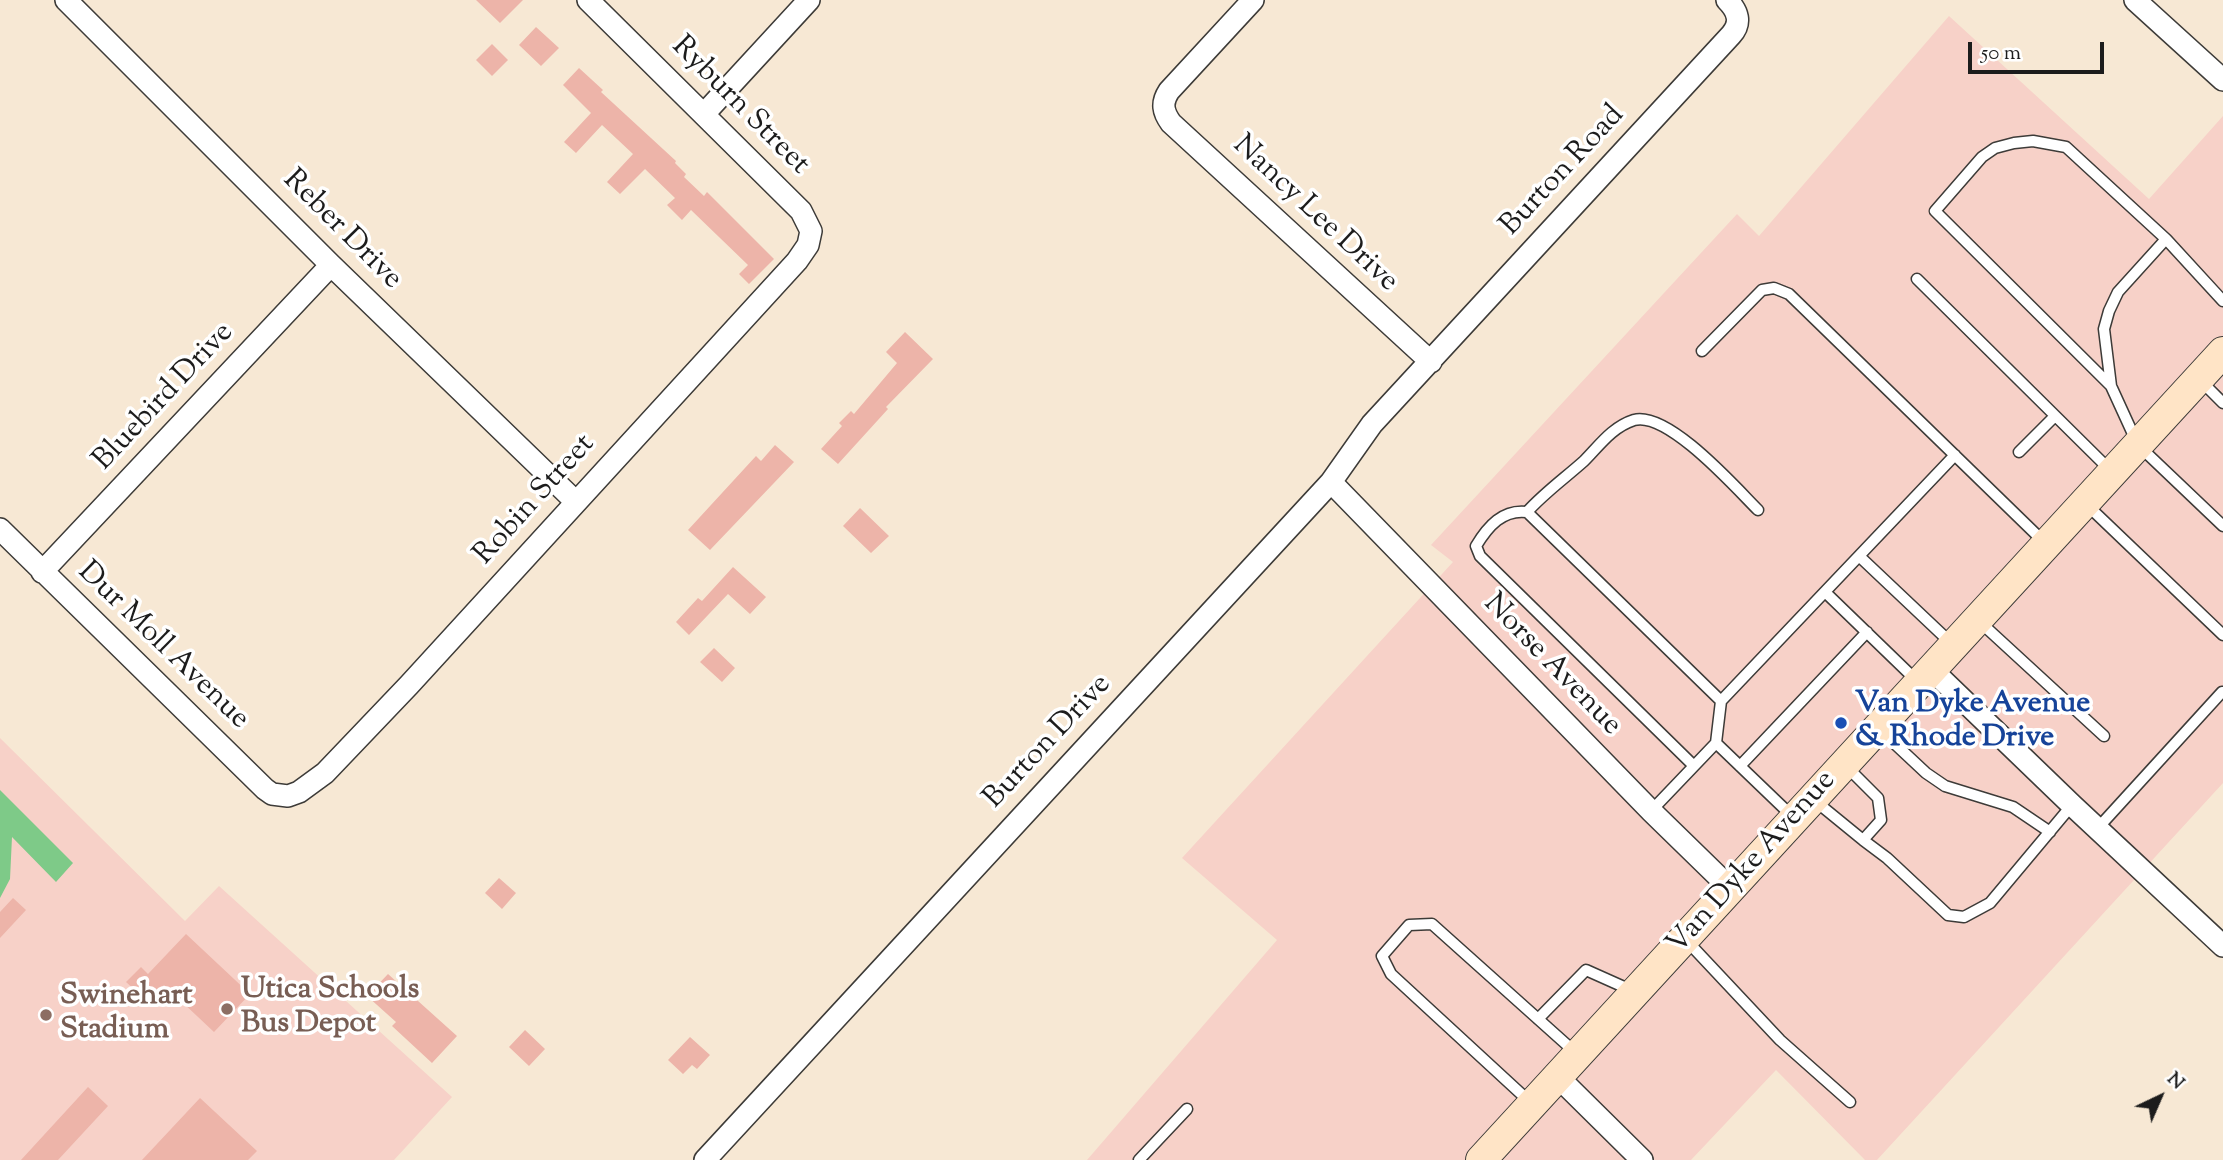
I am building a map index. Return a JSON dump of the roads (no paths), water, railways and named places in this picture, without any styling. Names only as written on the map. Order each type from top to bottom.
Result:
[{"type":"main road","name":"Van Dyke Avenue","points":[[1481,1160],[2223,352]]},
{"type":"street","name":"Reber Drive","points":[[66,0],[331,265],[576,502]]},
{"type":"street","name":"Ryburn Street","points":[[589,0],[801,211],[811,231]]},
{"type":"street","points":[[704,114],[809,0]]},
{"type":"street","name":"Nancy Lee Drive","points":[[1253,0],[1169,91],[1163,106],[1171,123],[1431,362]]},
{"type":"street","name":"Burton Road","points":[[1431,362],[1736,29],[1736,12],[1727,0]]},
{"type":"street","points":[[2135,0],[2223,80]]},
{"type":"street","name":"Robin Street","points":[[288,796],[299,792],[325,772],[409,685],[797,261],[808,245],[811,231]]},
{"type":"street","name":"Bluebird Drive","points":[[43,572],[331,265]]},
{"type":"street","name":"Burton Drive","points":[[705,1160],[1331,482],[1372,425],[1431,362]]},
{"type":"street","name":"Norse Avenue","points":[[1331,482],[1651,811],[1731,889]]},
{"type":"street","name":"Dur Moll Avenue","points":[[0,529],[265,789],[272,794],[288,796]]},
{"type":"street","points":[[1926,677],[2072,805],[2223,946]]},
{"type":"street","points":[[1568,1066],[1642,1160]]},
{"type":"lane","points":[[2111,386],[1935,211],[1982,157],[1995,148],[2014,143],[2033,141],[2066,147],[2166,239],[2223,301]]},
{"type":"lane","points":[[2166,239],[2118,292],[2109,311],[2104,329],[2111,386],[2138,445],[2223,526]]},
{"type":"lane","points":[[1917,279],[2013,372],[2054,418],[2112,472]]},
{"type":"lane","points":[[1702,351],[1762,290],[1774,288],[1788,294],[2046,544]]},
{"type":"lane","points":[[2199,379],[2223,403]]},
{"type":"lane","points":[[2020,452],[2054,418]]},
{"type":"lane","points":[[1527,512],[1616,428],[1636,419],[1653,422],[1671,430],[1690,444],[1758,510]]},
{"type":"lane","points":[[1651,811],[1716,744],[1721,701],[1955,454]]},
{"type":"lane","points":[[2084,502],[2223,635]]},
{"type":"lane","points":[[1693,766],[1480,556],[1476,546],[1481,536],[1502,515],[1515,510],[1527,512],[1721,701]]},
{"type":"lane","points":[[1859,556],[1954,646]]},
{"type":"lane","points":[[1825,592],[1867,632],[1926,677]]},
{"type":"lane","points":[[1978,620],[2104,736]]},
{"type":"lane","points":[[1740,766],[1867,632]]},
{"type":"lane","points":[[2097,829],[2221,692]]},
{"type":"lane","points":[[1878,728],[1926,773],[1945,786],[2013,807],[2050,832]]},
{"type":"lane","points":[[1716,744],[1740,766],[1803,809],[1850,828],[1888,858],[1948,915],[1964,917],[1990,903],[2072,805]]},
{"type":"lane","points":[[1844,764],[1878,798],[1881,820],[1863,840]]},
{"type":"lane","points":[[1533,1105],[1391,974],[1382,956],[1409,925],[1432,924],[1538,1019],[1568,1066]]},
{"type":"lane","points":[[1685,939],[1780,1040],[1850,1102]]},
{"type":"lane","points":[[1538,1019],[1586,970],[1636,992]]},
{"type":"lane","points":[[1141,1159],[1187,1109]]},
{"type":"place","name":"Van Dyke Avenue & Rhode Drive","points":[[1841,723]]},
{"type":"place","name":"Utica Schools Bus Depot","points":[[227,1009]]},
{"type":"place","name":"Swinehart Stadium","points":[[46,1015]]}]
